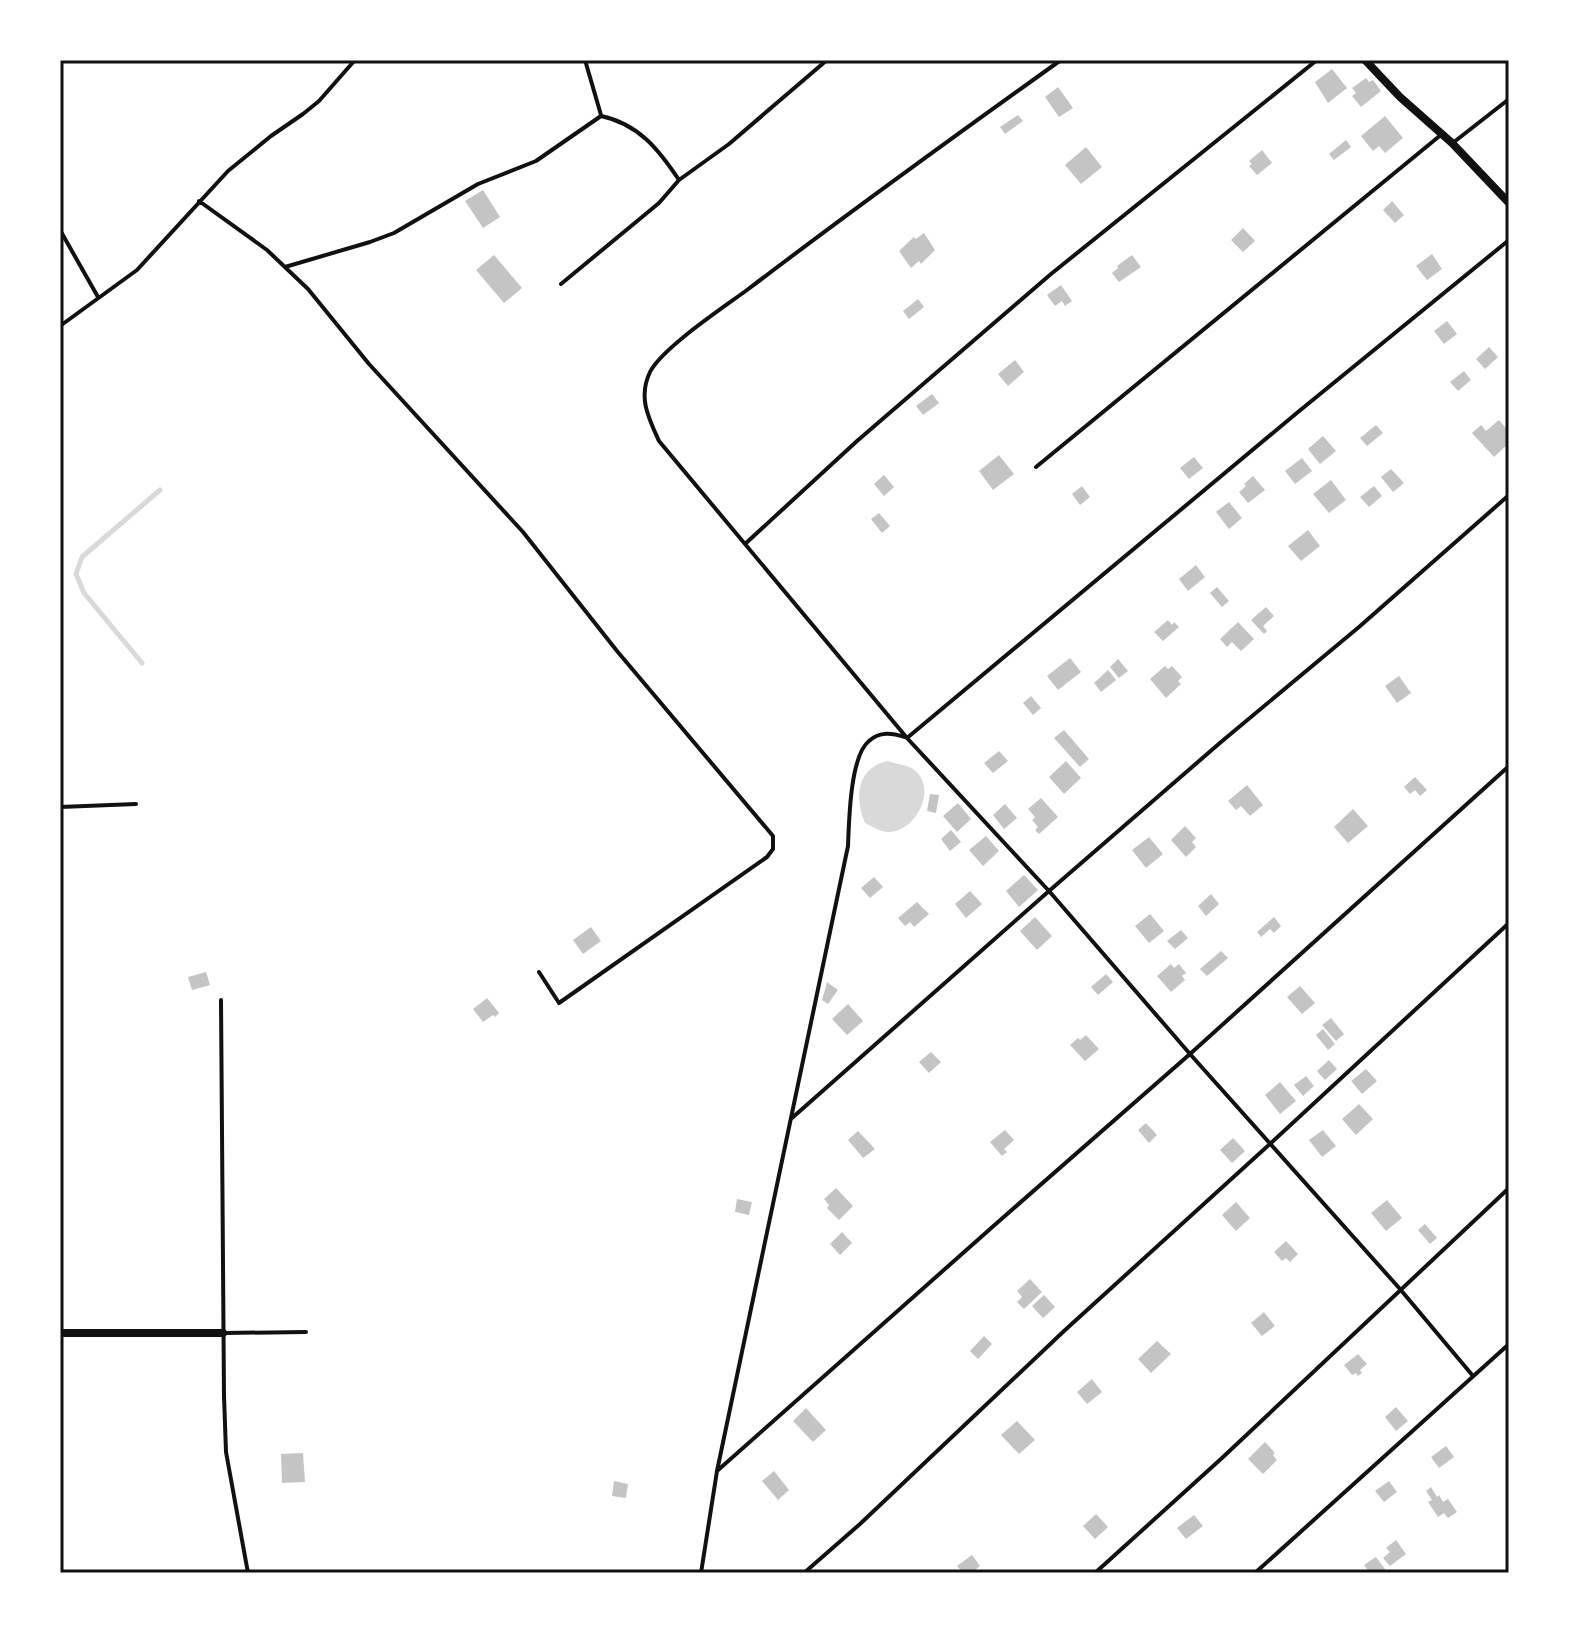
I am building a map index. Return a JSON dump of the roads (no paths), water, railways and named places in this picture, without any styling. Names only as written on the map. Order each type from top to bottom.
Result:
[{"type":"street","points":[[1365,60],[1400,97],[1452,143],[1509,203]]},
{"type":"street","points":[[60,1333],[223,1333]]},
{"type":"lane","points":[[60,326],[137,270],[228,171],[319,101],[355,60]]},
{"type":"lane","points":[[585,60],[601,116]]},
{"type":"lane","points":[[561,284],[659,203],[679,180],[729,144],[827,60]]},
{"type":"lane","points":[[1061,60],[869,197],[663,355],[651,369],[644,388],[646,413],[659,441],[907,738],[1049,891],[1473,1376]]},
{"type":"lane","points":[[745,544],[857,441],[1051,274],[1317,60]]},
{"type":"lane","points":[[1452,143],[1509,99]]},
{"type":"lane","points":[[285,267],[394,233],[478,184],[536,161],[601,116],[619,120],[648,139],[679,180]]},
{"type":"lane","points":[[1036,467],[1442,134]]},
{"type":"lane","points":[[199,201],[267,250],[308,289],[369,364],[523,532],[617,651],[773,836],[773,849],[767,857],[559,1003],[539,972]]},
{"type":"lane","points":[[60,230],[98,297]]},
{"type":"lane","points":[[907,738],[1509,240]]},
{"type":"lane","points":[[792,1118],[1049,891],[1509,495]]},
{"type":"lane","points":[[701,1573],[717,1471],[848,846],[851,791],[861,751],[868,741],[882,734],[907,738]]},
{"type":"lane","points":[[717,1471],[1190,1054],[1509,766]]},
{"type":"lane","points":[[60,807],[136,804]]},
{"type":"lane","points":[[804,1573],[1509,923]]},
{"type":"lane","points":[[221,1000],[226,1452],[248,1573]]},
{"type":"lane","points":[[1095,1573],[1509,1188]]},
{"type":"lane","points":[[223,1333],[306,1332]]},
{"type":"lane","points":[[1255,1573],[1509,1344]]},
{"type":"lane","points":[[60,1519],[60,1562]]},
{"type":"waterway","points":[[142,663],[84,593],[76,574],[82,557],[160,490]]}]
